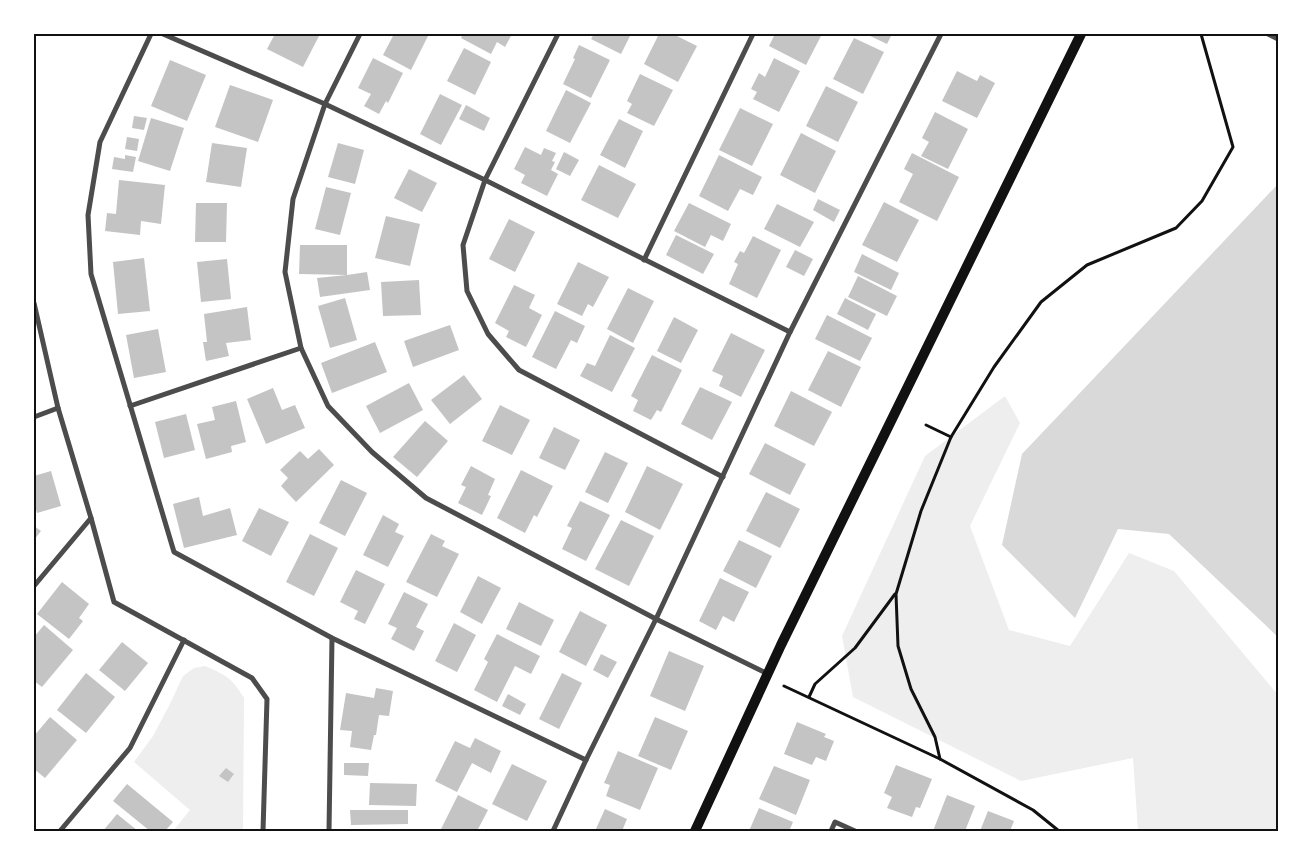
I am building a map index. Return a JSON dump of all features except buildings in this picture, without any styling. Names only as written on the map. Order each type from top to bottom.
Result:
[{"type":"main road","points":[[695,831],[767,675],[1081,34]]},
{"type":"street","points":[[151,34],[100,142],[88,215],[91,274],[174,552],[332,638],[586,760]]},
{"type":"street","points":[[163,34],[325,104],[486,180],[790,332]]},
{"type":"street","points":[[360,34],[325,104],[293,199],[285,272],[301,348],[328,406],[372,452],[426,498],[767,675]]},
{"type":"street","points":[[558,34],[486,180],[463,245],[466,291],[488,334],[519,370],[723,477]]},
{"type":"street","points":[[644,260],[754,34]]},
{"type":"street","points":[[553,831],[656,619],[790,332],[941,34]]},
{"type":"street","points":[[1268,34],[1278,39]]},
{"type":"street","points":[[34,304],[58,408],[114,602],[252,678],[267,699],[263,831]]},
{"type":"street","points":[[130,406],[301,348]]},
{"type":"street","points":[[34,417],[58,408]]},
{"type":"street","points":[[34,586],[91,518]]},
{"type":"street","points":[[329,831],[332,638]]},
{"type":"street","points":[[60,831],[130,748],[184,640]]},
{"type":"street","points":[[831,831],[835,822],[854,831]]},
{"type":"path","points":[[940,759],[935,736],[911,689],[898,646],[896,594],[921,510],[951,436],[994,367],[1041,302],[1087,265],[1176,228],[1202,201],[1233,147],[1200,34]]},
{"type":"path","points":[[926,424],[951,436]]},
{"type":"path","points":[[809,697],[815,684],[855,648],[896,594]]},
{"type":"path","points":[[767,675],[940,759],[1033,810],[1058,831]]},
{"type":"shaded area","points":[[1278,184],[1278,637],[1169,534],[1118,529],[1075,618],[1002,545],[1022,454]]},
{"type":"shaded area","points":[[1005,396],[1020,423],[970,526],[1009,630],[1070,646],[1129,553],[1174,571],[1278,695],[1278,831],[1138,831],[1133,758],[1021,781],[853,697],[842,636],[925,456]]},
{"type":"shaded area","points":[[205,666],[228,678],[244,698],[243,831],[173,831],[190,810],[134,762],[153,736],[183,676],[194,668]]}]
